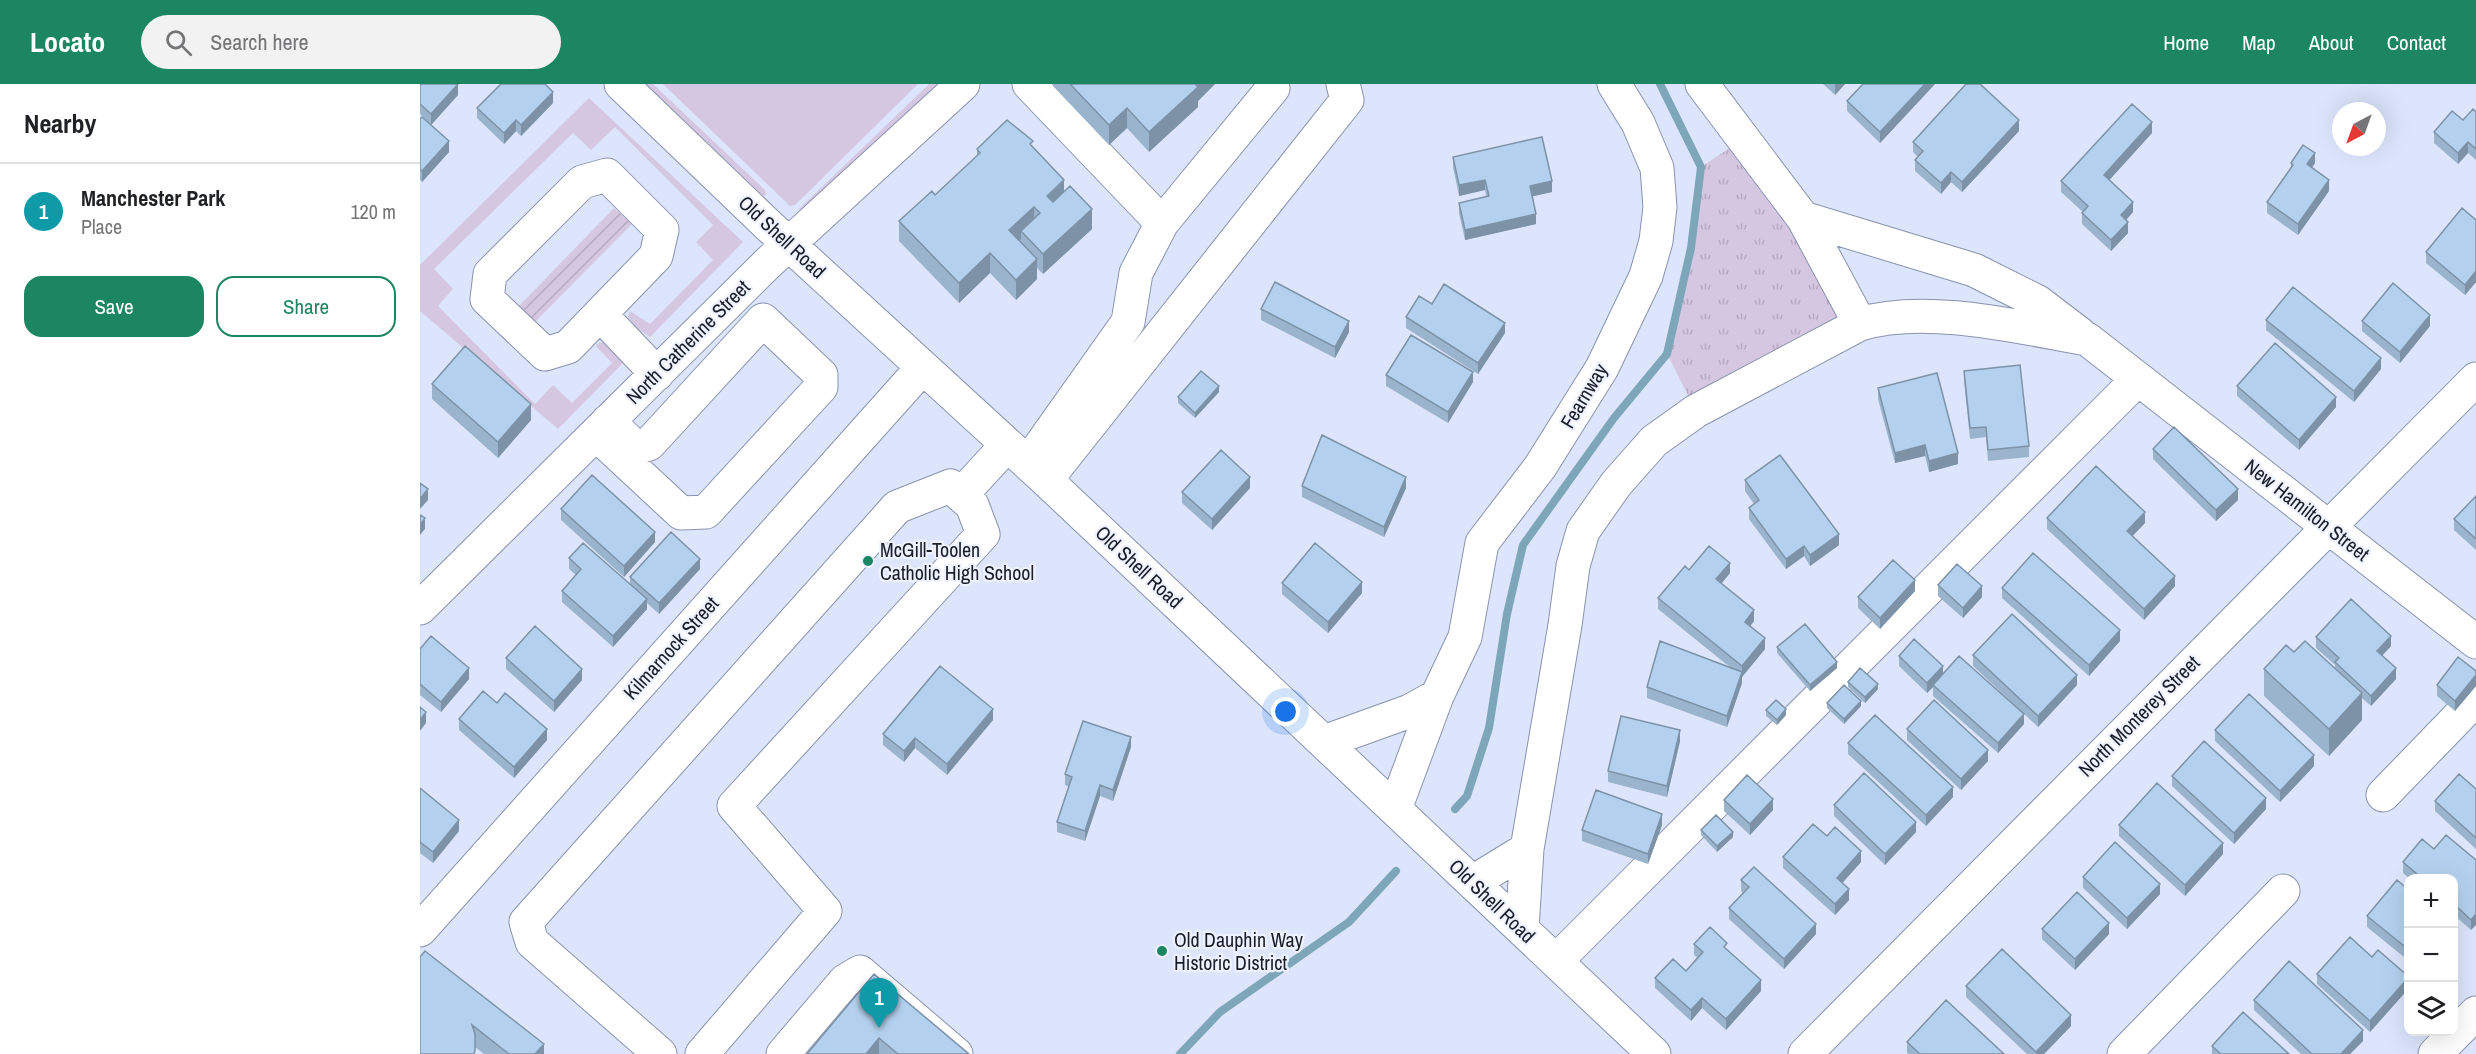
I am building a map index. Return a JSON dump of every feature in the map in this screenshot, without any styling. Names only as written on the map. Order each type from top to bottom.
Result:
[{"type":"street","name":"Old Shell Road","points":[[621,84],[790,245],[1027,463],[1395,808],[1654,1054]]},
{"type":"street","name":"North Catherine Street","points":[[420,608],[749,282],[963,84]]},
{"type":"street","points":[[1029,84],[1162,223]]},
{"type":"street","points":[[1027,463],[1128,322],[1136,273],[1162,223],[1273,88],[1272,84]]},
{"type":"street","points":[[961,495],[1027,463],[1347,100],[1343,84]]},
{"type":"street","name":"Fearnway","points":[[1395,808],[1437,696],[1465,637],[1482,543],[1540,467],[1602,368],[1646,276],[1656,241],[1660,207],[1657,168],[1638,123],[1614,84]]},
{"type":"street","points":[[1702,84],[1803,218],[1860,324]]},
{"type":"street","points":[[607,175],[662,230],[656,256],[600,314],[568,347],[545,354],[487,299],[490,274],[582,182],[607,175]]},
{"type":"street","points":[[1556,961],[2137,380],[2038,302],[1974,270],[1803,218]]},
{"type":"street","points":[[602,428],[681,513],[705,512],[821,387],[821,375],[751,308],[749,282]]},
{"type":"street","points":[[600,314],[657,374]]},
{"type":"street","points":[[1522,929],[1527,849],[1573,566],[1583,531],[1616,484],[1654,441],[1696,411],[1860,324],[1881,317],[1922,315],[2013,326],[2086,339]]},
{"type":"street","points":[[602,428],[636,448],[650,444],[763,321]]},
{"type":"street","name":"Kilmarnock Street","points":[[420,930],[922,367]]},
{"type":"street","name":"North Monterey Street","points":[[1805,1054],[2476,379]]},
{"type":"street","name":"New Hamilton Street","points":[[2137,380],[2476,642]]},
{"type":"street","points":[[660,1054],[532,942],[526,922],[897,507],[950,486],[972,505],[983,534],[734,806],[825,911],[702,1054]]},
{"type":"street","points":[[1324,742],[1410,711],[1437,696]]},
{"type":"street","points":[[2383,795],[2476,699]]},
{"type":"street","points":[[1473,882],[1527,849]]},
{"type":"street","points":[[2124,1054],[2283,891]]},
{"type":"street","points":[[783,1054],[845,981],[860,972],[956,1054]]},
{"type":"street","points":[[2435,1054],[2476,1013]]},
{"type":"green space","points":[[642,84],[653,84],[765,190],[766,194],[762,198]]},
{"type":"green space","points":[[663,84],[918,84],[795,205],[790,206]]},
{"type":"green space","points":[[929,84],[941,84],[802,215],[799,209]]},
{"type":"green space","points":[[589,98],[743,242],[650,337],[636,328],[628,317],[630,311],[650,324],[713,260],[696,242],[713,225],[615,127],[591,150],[573,133],[434,269],[453,289],[438,306],[535,404],[553,385],[572,403],[612,363],[596,345],[600,342],[604,343],[616,353],[623,363],[558,429],[420,311],[420,265]]},
{"type":"green space","points":[[1743,139],[1860,324],[1696,411],[1667,354],[1691,248],[1701,167]]},
{"type":"green space","points":[[614,208],[632,224],[533,324],[517,308]]},
{"type":"building","points":[[420,84],[458,84],[431,114],[420,104]]},
{"type":"building","points":[[501,84],[545,84],[553,92],[521,125],[516,120],[504,133],[477,108]]},
{"type":"building","points":[[1070,84],[1195,84],[1198,87],[1149,132],[1127,108],[1109,125]]},
{"type":"building","points":[[1863,84],[1925,84],[1880,132],[1847,101]]},
{"type":"building","points":[[1966,84],[1980,84],[2019,120],[1962,182],[1951,172],[1941,183],[1915,160],[1923,151],[1913,142]]},
{"type":"building","points":[[2132,104],[2152,122],[2104,175],[2133,202],[2121,215],[2128,222],[2111,240],[2082,213],[2088,206],[2061,181]]},
{"type":"building","points":[[2473,109],[2476,112],[2476,149],[2468,142],[2458,153],[2434,132],[2452,111],[2463,120]]},
{"type":"building","points":[[422,117],[449,141],[422,171],[420,169],[420,119]]},
{"type":"building","points":[[1007,120],[1033,141],[1030,144],[1064,180],[1047,196],[1053,202],[1070,186],[1092,209],[1043,254],[1021,231],[1040,213],[1034,207],[1009,230],[1037,259],[1016,280],[990,253],[959,283],[899,221],[932,191],[935,195],[980,153],[977,149]]},
{"type":"building","points":[[1542,137],[1552,181],[1530,186],[1536,214],[1465,230],[1459,203],[1489,196],[1485,180],[1459,185],[1453,157]]},
{"type":"building","points":[[2303,145],[2315,153],[2307,164],[2329,180],[2298,224],[2267,202],[2293,165],[2291,163]]},
{"type":"building","points":[[2462,208],[2476,220],[2476,271],[2465,285],[2426,252]]},
{"type":"building","points":[[1275,282],[1349,321],[1335,347],[1261,309]]},
{"type":"building","points":[[2393,283],[2430,315],[2400,352],[2362,321]]},
{"type":"building","points":[[1444,284],[1505,323],[1478,363],[1406,317],[1419,296],[1432,304]]},
{"type":"building","points":[[2293,287],[2381,358],[2354,391],[2266,320]]},
{"type":"building","points":[[1411,335],[1473,372],[1448,412],[1386,375]]},
{"type":"building","points":[[2275,343],[2336,397],[2299,440],[2237,386]]},
{"type":"building","points":[[465,346],[531,404],[498,442],[432,384]]},
{"type":"building","points":[[2020,365],[2029,446],[1988,450],[1986,427],[1970,428],[1964,371]]},
{"type":"building","points":[[1201,371],[1219,386],[1195,413],[1178,397]]},
{"type":"building","points":[[1937,373],[1958,453],[1929,461],[1925,445],[1895,453],[1878,388]]},
{"type":"building","points":[[2174,427],[2238,489],[2216,510],[2153,449]]},
{"type":"building","points":[[1322,435],[1406,477],[1384,527],[1302,486]]},
{"type":"building","points":[[1221,450],[1250,477],[1212,519],[1182,492]]},
{"type":"building","points":[[1780,455],[1839,534],[1810,555],[1804,546],[1786,559],[1749,508],[1759,500],[1745,480]]},
{"type":"building","points":[[2096,466],[2145,512],[2127,531],[2175,576],[2144,609],[2047,518]]},
{"type":"building","points":[[592,475],[655,532],[624,566],[561,509]]},
{"type":"building","points":[[420,483],[428,489],[420,499]]},
{"type":"building","points":[[2476,496],[2476,539],[2454,519]]},
{"type":"building","points":[[420,515],[425,518],[420,525]]},
{"type":"building","points":[[671,532],[700,559],[659,603],[630,577]]},
{"type":"building","points":[[583,543],[647,599],[613,636],[562,591],[581,569],[569,558]]},
{"type":"building","points":[[1315,543],[1362,582],[1328,622],[1282,583]]},
{"type":"building","points":[[1709,546],[1730,563],[1716,579],[1754,610],[1745,622],[1765,638],[1742,666],[1658,598],[1685,566],[1689,570]]},
{"type":"building","points":[[2033,553],[2120,630],[2089,665],[2002,588]]},
{"type":"building","points":[[1893,560],[1915,580],[1880,618],[1858,597]]},
{"type":"building","points":[[1957,564],[1982,586],[1963,608],[1938,585]]},
{"type":"building","points":[[2351,599],[2391,636],[2377,651],[2396,668],[2371,696],[2335,662],[2339,658],[2316,637]]},
{"type":"building","points":[[2012,614],[2077,675],[2038,716],[1973,655]]},
{"type":"building","points":[[1805,624],[1837,662],[1810,685],[1777,647]]},
{"type":"building","points":[[535,626],[582,669],[554,701],[506,658]]},
{"type":"building","points":[[431,636],[469,668],[441,702],[420,684],[420,649]]},
{"type":"building","points":[[1914,639],[1943,666],[1927,683],[1899,656]]},
{"type":"building","points":[[1660,641],[1742,672],[1727,716],[1647,687]]},
{"type":"building","points":[[2305,641],[2362,693],[2329,729],[2264,669],[2286,645],[2294,652]]},
{"type":"building","points":[[1959,656],[2024,714],[1998,743],[1933,685]]},
{"type":"building","points":[[2458,657],[2476,671],[2476,675],[2455,701],[2437,685]]},
{"type":"building","points":[[940,666],[993,709],[947,764],[915,738],[904,751],[883,734]]},
{"type":"building","points":[[1860,668],[1878,684],[1865,697],[1848,682]]},
{"type":"building","points":[[1844,685],[1861,701],[1844,719],[1827,703]]},
{"type":"building","points":[[483,691],[497,703],[505,693],[547,729],[514,767],[459,719]]},
{"type":"building","points":[[2249,694],[2314,755],[2280,791],[2215,730]]},
{"type":"building","points":[[1776,700],[1786,709],[1777,720],[1766,710]]},
{"type":"building","points":[[1934,700],[1988,750],[1961,779],[1907,729]]},
{"type":"building","points":[[420,707],[426,712],[420,720]]},
{"type":"building","points":[[1875,715],[1953,787],[1926,815],[1848,743]]},
{"type":"building","points":[[1621,716],[1680,730],[1667,786],[1608,771]]},
{"type":"building","points":[[1083,721],[1131,737],[1113,790],[1100,785],[1085,831],[1057,822],[1072,777],[1065,774]]},
{"type":"building","points":[[2204,741],[2266,798],[2234,833],[2172,776]]},
{"type":"building","points":[[1864,773],[1916,822],[1885,854],[1834,805]]},
{"type":"building","points":[[2459,774],[2476,789],[2476,838],[2435,801]]},
{"type":"building","points":[[1747,775],[1773,799],[1750,824],[1724,800]]},
{"type":"building","points":[[2157,783],[2223,843],[2185,885],[2119,825]]},
{"type":"building","points":[[420,788],[459,820],[433,852],[420,842]]},
{"type":"building","points":[[1596,790],[1662,814],[1648,854],[1582,830]]},
{"type":"building","points":[[1716,815],[1733,832],[1717,846],[1701,830]]},
{"type":"building","points":[[1813,824],[1827,836],[1835,827],[1861,851],[1837,878],[1849,889],[1835,904],[1783,857]]},
{"type":"building","points":[[2446,835],[2476,860],[2476,914],[2471,920],[2458,908],[2458,874],[2417,874],[2403,862],[2422,839],[2434,849]]},
{"type":"building","points":[[2115,842],[2160,884],[2127,918],[2083,877]]},
{"type":"building","points":[[1754,867],[1816,924],[1784,959],[1729,908],[1749,887],[1741,880]]},
{"type":"building","points":[[2397,880],[2404,886],[2404,946],[2367,916]]},
{"type":"building","points":[[2077,892],[2109,923],[2075,959],[2042,929]]},
{"type":"building","points":[[1710,927],[1727,943],[1724,947],[1761,980],[1726,1019],[1702,998],[1691,1010],[1655,978],[1673,959],[1686,971],[1703,952],[1694,944]]},
{"type":"building","points":[[2350,937],[2372,957],[2378,950],[2404,973],[2404,983],[2370,1021],[2317,974]]},
{"type":"building","points":[[2002,949],[2071,1015],[2036,1052],[1966,986]]},
{"type":"building","points":[[425,951],[544,1044],[535,1054],[509,1054],[472,1025],[475,1034],[474,1054],[420,1054],[420,957]]},
{"type":"building","points":[[2289,961],[2363,1030],[2341,1054],[2312,1054],[2254,1000]]},
{"type":"building","points":[[874,974],[969,1054],[898,1054],[879,1038],[866,1054],[807,1054]]},
{"type":"building","points":[[1946,1000],[2004,1054],[1920,1054],[1907,1042]]},
{"type":"building","points":[[2243,1012],[2289,1054],[2221,1054],[2212,1046]]},
{"type":"waterway","points":[[1455,809],[1467,796],[1489,728],[1507,614],[1523,545],[1614,418],[1667,354],[1691,248],[1701,167],[1660,84]]},
{"type":"waterway","points":[[1180,1054],[1220,1012],[1349,922],[1396,871]]},
{"type":"place","name":"McGill-Toolen Catholic High School","points":[[868,561]]},
{"type":"place","name":"Old Dauphin Way Historic District","points":[[1162,951]]},
{"type":"place","name":"Manchester Park","points":[[879,1028]]}]
